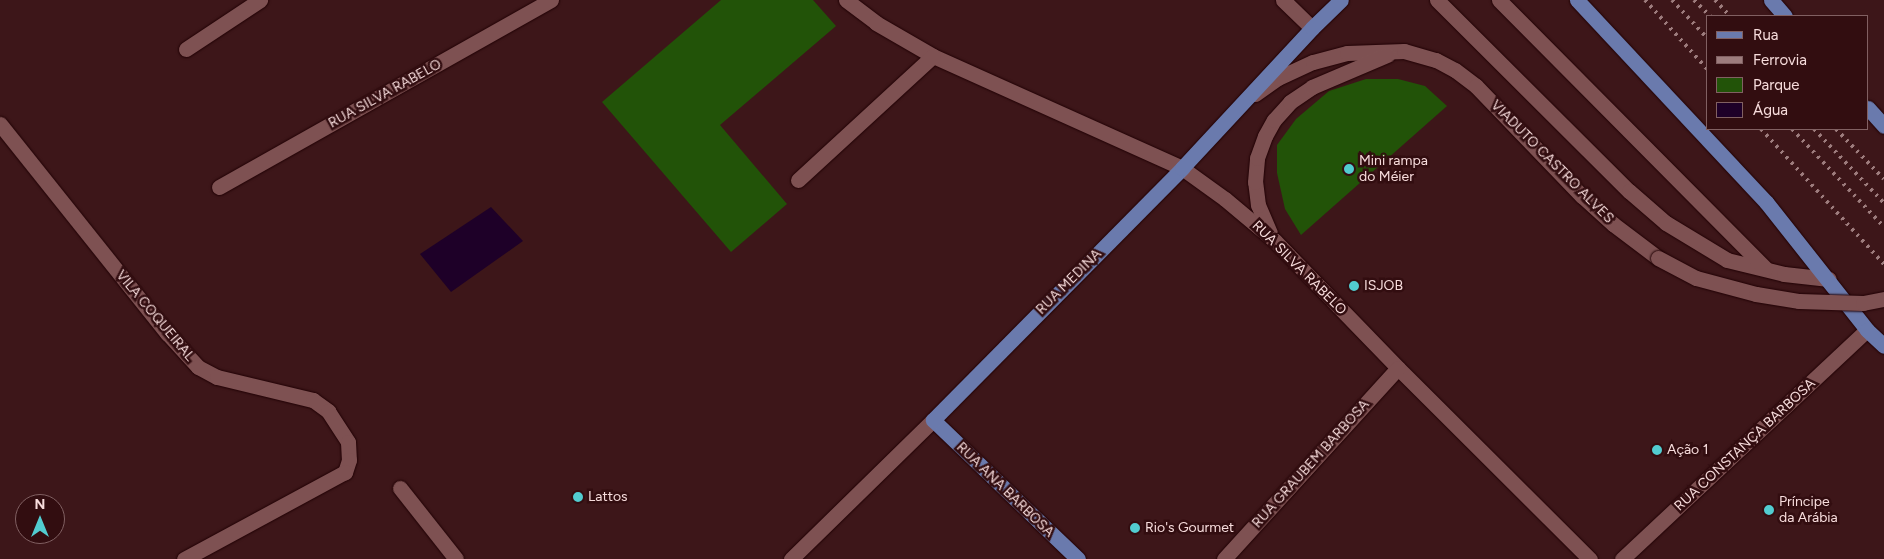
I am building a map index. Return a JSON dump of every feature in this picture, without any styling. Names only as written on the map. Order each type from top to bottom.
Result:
[{"type":"main road","name":"RUA MEDINA","points":[[933,420],[1182,168],[1312,28],[1341,0]]},
{"type":"main road","points":[[1577,0],[1766,202],[1867,330],[1884,346]]},
{"type":"main road","points":[[1771,0],[1784,15]]},
{"type":"main road","points":[[1869,109],[1884,126]]},
{"type":"main road","name":"RUA ANA BARBOSA","points":[[933,420],[1078,559]]},
{"type":"street","points":[[186,49],[260,0]]},
{"type":"street","name":"RUA SILVA RABELO","points":[[218,187],[551,0]]},
{"type":"street","name":"RUA SILVA RABELO","points":[[846,0],[876,23],[933,56],[1182,168],[1225,199],[1275,241],[1398,368],[1590,559]]},
{"type":"street","points":[[1283,0],[1312,28]]},
{"type":"street","points":[[1437,0],[1629,191],[1666,223],[1728,260],[1784,274],[1828,279]]},
{"type":"street","points":[[1499,0],[1765,268]]},
{"type":"street","name":"VIADUTO CASTRO ALVES","points":[[1243,101],[1278,78],[1313,62],[1348,53],[1404,51],[1436,60],[1455,70],[1476,86],[1582,196],[1613,224],[1658,258],[1696,278],[1756,294],[1799,301],[1863,303],[1884,299]]},
{"type":"street","points":[[1275,241],[1264,222],[1258,205],[1256,182],[1257,158],[1264,136],[1274,120],[1290,102],[1312,87],[1394,52]]},
{"type":"street","points":[[798,180],[933,56]]},
{"type":"street","name":"VILA COQUEIRAL","points":[[0,124],[167,333],[198,367],[217,377],[313,400],[328,411],[348,442],[349,460],[345,472],[184,559]]},
{"type":"street","name":"RUA CONSTANÇA BARBOSA","points":[[1622,559],[1867,330]]},
{"type":"street","name":"RUA GRAUBEM BARBOSA","points":[[1224,559],[1398,368]]},
{"type":"street","name":"RUA MEDINA","points":[[791,559],[933,420]]},
{"type":"street","points":[[400,488],[456,559]]},
{"type":"green space","points":[[721,0],[813,0],[836,26],[720,125],[787,204],[731,252],[602,102]]},
{"type":"green space","points":[[1366,79],[1398,79],[1425,86],[1447,106],[1301,235],[1285,209],[1277,173],[1277,145],[1296,119],[1329,91]]},
{"type":"water","points":[[491,207],[523,241],[451,292],[420,254]]},
{"type":"railway","points":[[1645,0],[1706,68]]},
{"type":"railway","points":[[1672,0],[1706,37]]},
{"type":"railway","points":[[1694,0],[1709,15]]},
{"type":"railway","points":[[1715,0],[1729,15]]},
{"type":"railway","points":[[1762,130],[1884,264]]},
{"type":"railway","points":[[1793,130],[1884,227]]},
{"type":"railway","points":[[1815,130],[1884,203]]},
{"type":"railway","points":[[1837,130],[1884,179]]},
{"type":"place","name":"Mini rampa do Méier","points":[[1349,169]]},
{"type":"place","name":"ISJOB","points":[[1354,286]]},
{"type":"place","name":"Ação 1","points":[[1657,450]]},
{"type":"place","name":"Lattos","points":[[578,497]]},
{"type":"place","name":"Príncipe da Arábia","points":[[1769,510]]},
{"type":"place","name":"Rio's Gourmet","points":[[1135,528]]}]
